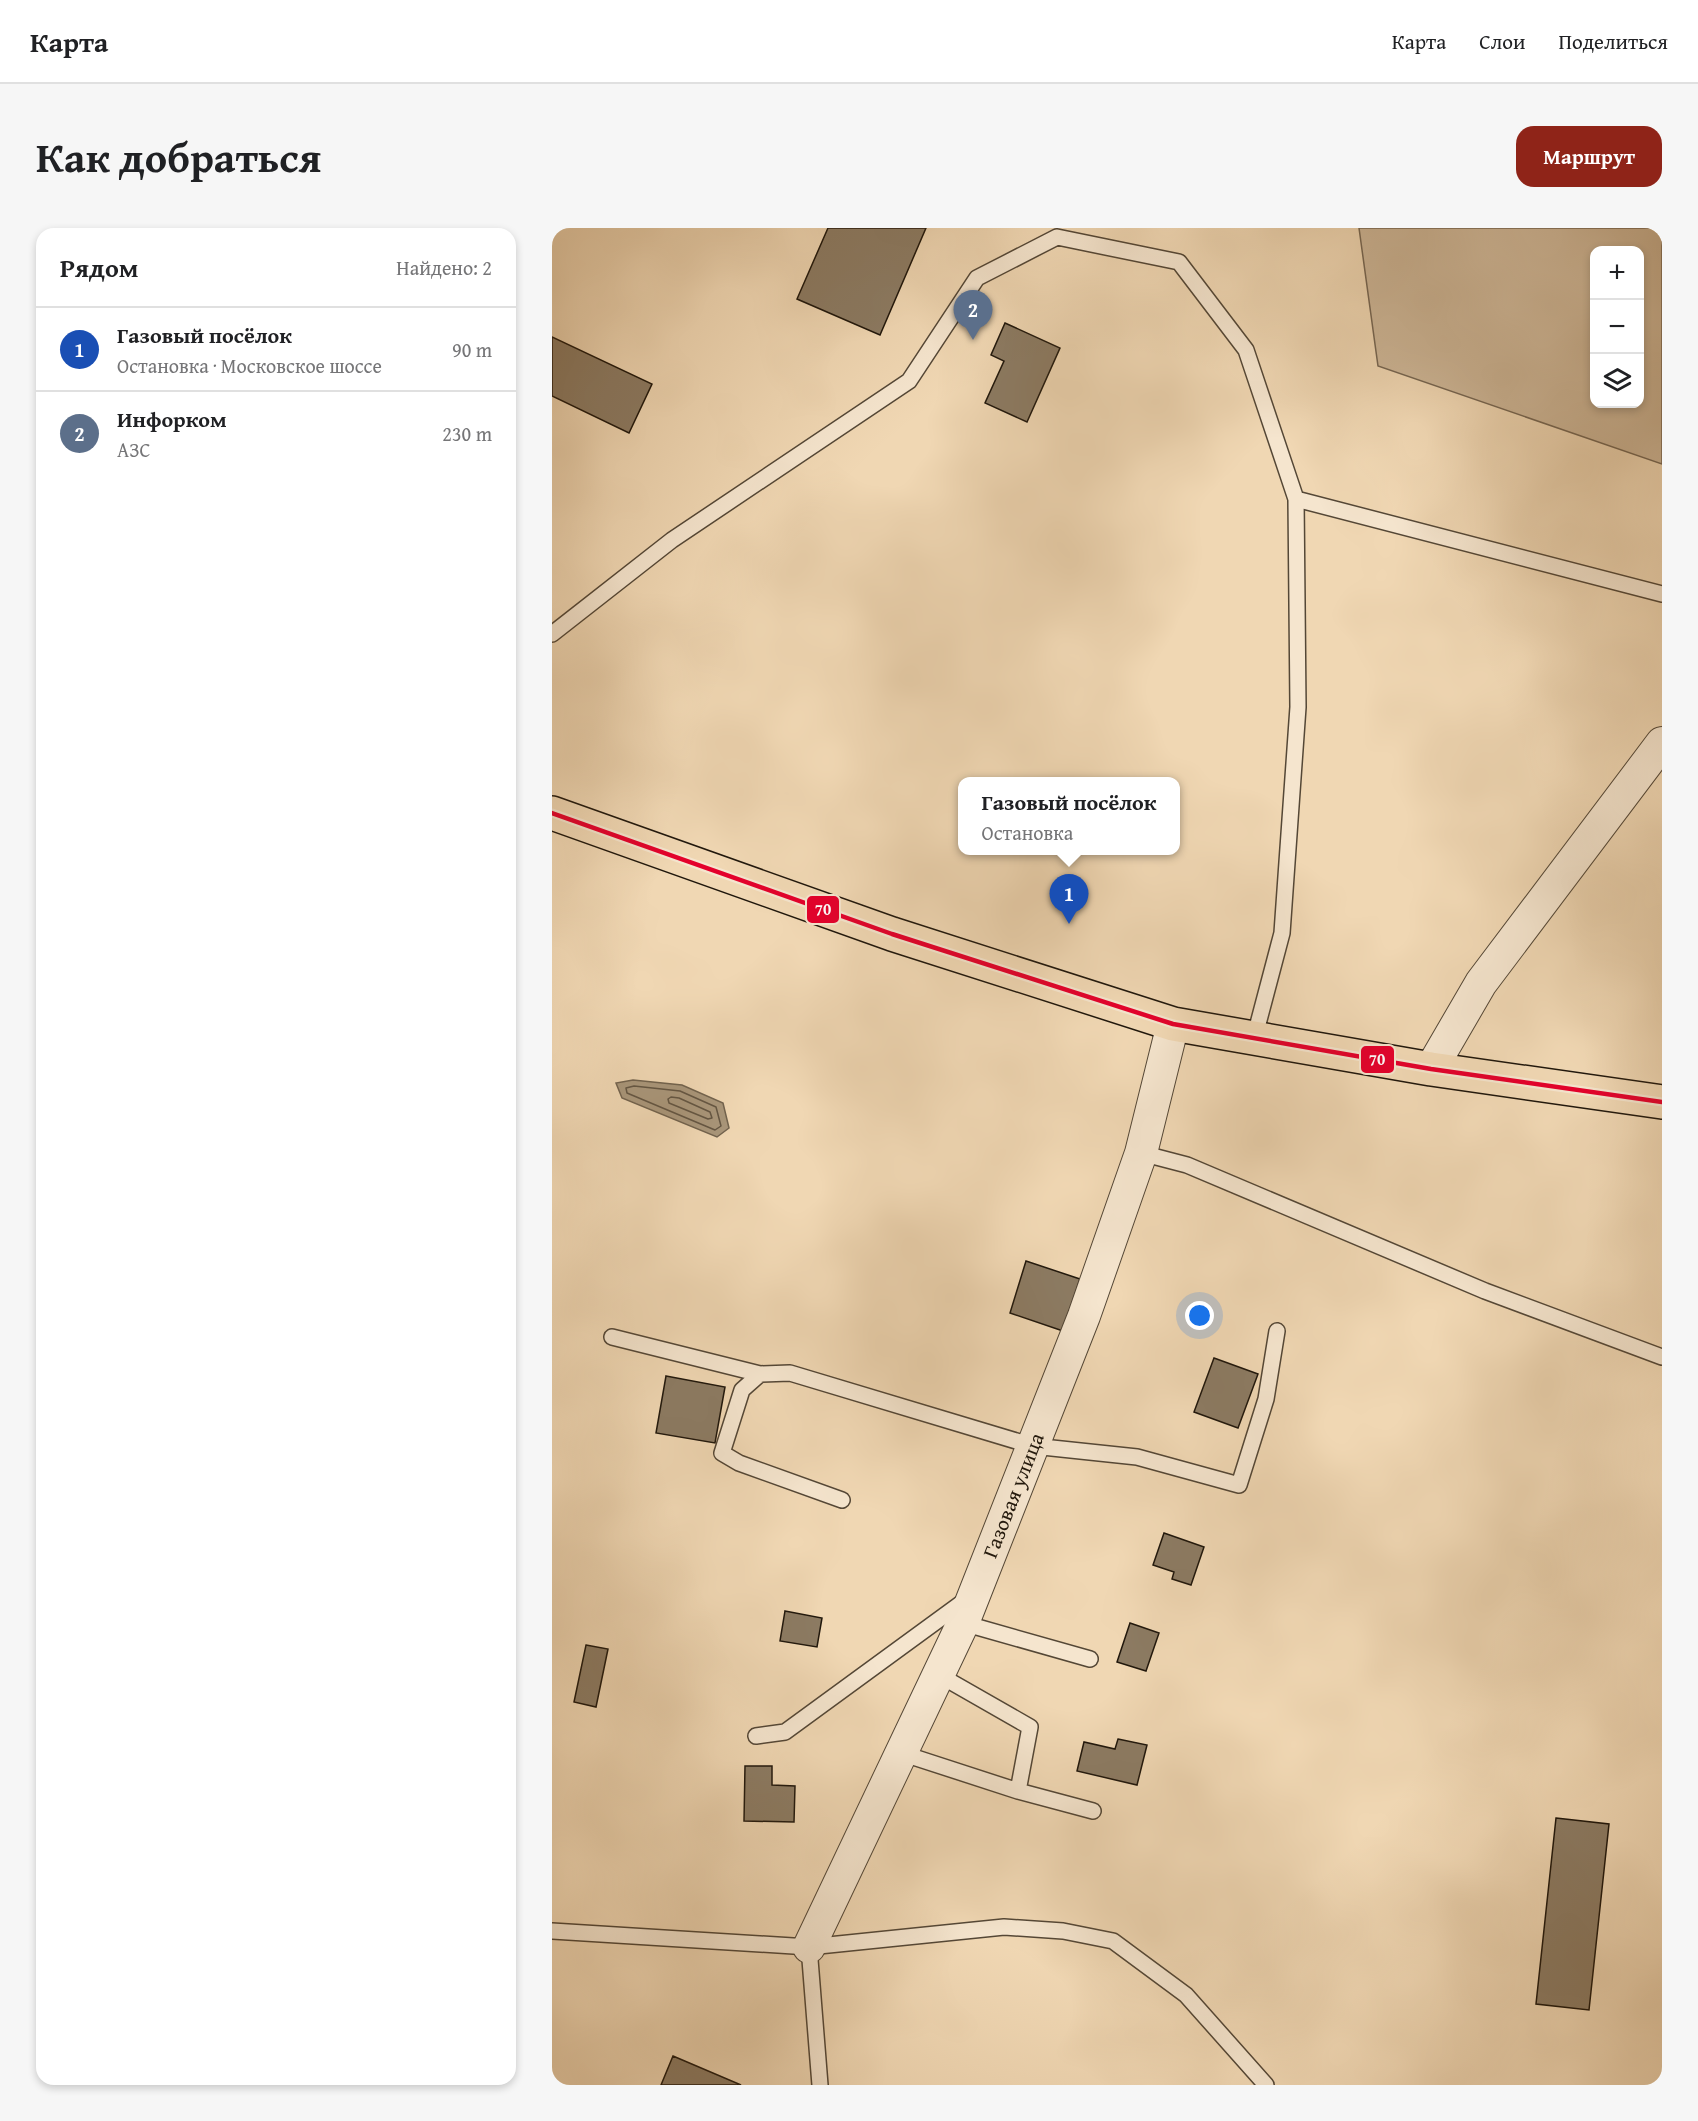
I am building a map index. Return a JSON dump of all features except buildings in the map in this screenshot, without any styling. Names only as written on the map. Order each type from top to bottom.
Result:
[{"type":"highway","points":[[552,813],[892,934],[1173,1024],[1431,1069],[1662,1102]]},
{"type":"street","points":[[1431,1069],[1480,983],[1662,743]]},
{"type":"street","name":"Газовая улица","points":[[809,1947],[963,1623],[1033,1446],[1084,1316],[1141,1153],[1173,1024]]},
{"type":"lane","points":[[552,634],[672,540],[909,381],[977,278],[1057,237],[1179,262],[1246,350],[1296,499],[1298,708],[1282,933],[1254,1039]]},
{"type":"lane","points":[[1296,499],[1662,594]]},
{"type":"lane","points":[[1141,1153],[1187,1165],[1485,1291],[1662,1357]]},
{"type":"lane","points":[[612,1337],[760,1374],[790,1373],[1033,1446],[1137,1456],[1239,1485],[1266,1399],[1277,1330]]},
{"type":"lane","points":[[760,1374],[742,1390],[722,1453],[739,1463],[842,1500]]},
{"type":"lane","points":[[756,1736],[785,1732],[974,1594]]},
{"type":"lane","points":[[963,1623],[1090,1659]]},
{"type":"lane","points":[[939,1675],[1030,1727],[1018,1791]]},
{"type":"lane","points":[[902,1753],[1018,1791],[1093,1811]]},
{"type":"lane","points":[[552,1931],[809,1947],[1004,1927],[1063,1931],[1113,1941],[1186,1995],[1266,2085]]},
{"type":"lane","points":[[809,1947],[820,2085]]},
{"type":"shaded area","points":[[1359,228],[1662,228],[1662,464],[1378,366]]},
{"type":"water","points":[[633,1080],[682,1085],[723,1103],[729,1128],[717,1137],[622,1098],[616,1083]]},
{"type":"transit line","name":"70","points":[[552,813],[892,934],[1173,1024],[1431,1069],[1662,1102]]},
{"type":"place","name":"Инфорком","points":[[973,340]]},
{"type":"place","name":"Газовый посёлок","points":[[1069,924]]}]
